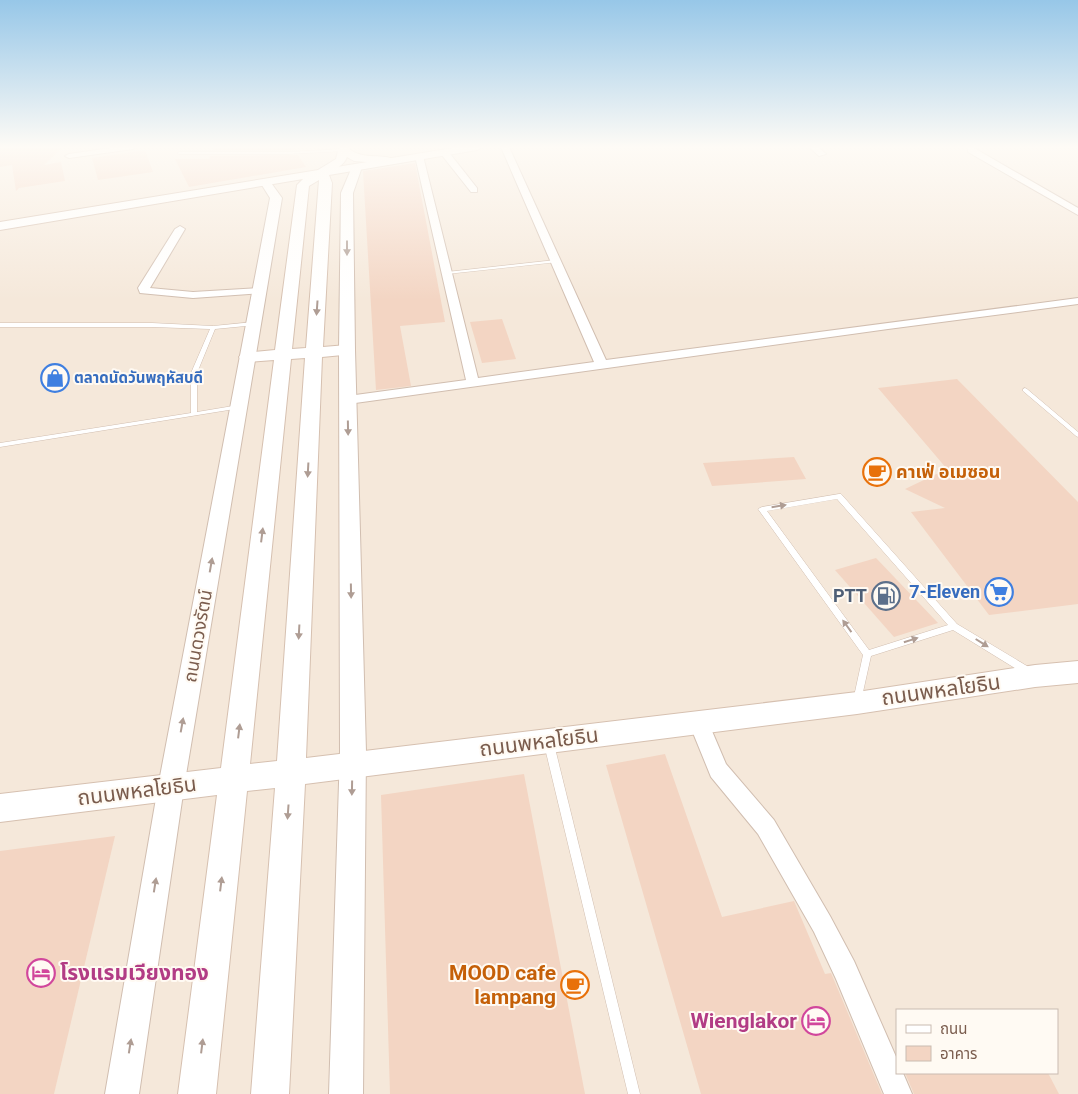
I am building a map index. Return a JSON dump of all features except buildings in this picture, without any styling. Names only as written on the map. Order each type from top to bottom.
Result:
[{"type":"main road","points":[[0,226],[168,198]]},
{"type":"main road","points":[[197,1094],[302,198]]},
{"type":"main road","points":[[270,1094],[325,198]]},
{"type":"main road","points":[[248,358],[347,350]]},
{"type":"main road","name":"ถนนพหลโยธิน","points":[[0,808],[548,742],[857,703],[1035,676],[1078,672]]},
{"type":"street","name":"ถนนดวงรัตน์","points":[[122,1094],[171,787],[276,198]]},
{"type":"street","points":[[346,198],[353,764],[346,1094]]},
{"type":"street","points":[[429,198],[474,382]]},
{"type":"street","points":[[528,198],[602,365]]},
{"type":"street","points":[[1054,198],[1078,212]]},
{"type":"street","points":[[180,229],[158,261],[144,291],[193,295],[260,291]]},
{"type":"street","points":[[348,400],[1078,301]]},
{"type":"street","points":[[698,723],[718,770],[766,827],[822,924],[845,970],[898,1094]]},
{"type":"lane","points":[[447,273],[556,261]]},
{"type":"lane","points":[[0,325],[152,325],[213,328],[254,324]]},
{"type":"lane","points":[[194,414],[194,373],[213,328]]},
{"type":"lane","points":[[1025,390],[1078,435]]},
{"type":"lane","points":[[0,445],[239,408]]},
{"type":"lane","points":[[857,703],[867,654],[762,509],[839,496],[954,626],[1035,676]]},
{"type":"lane","points":[[867,654],[954,626]]},
{"type":"lane","points":[[548,742],[634,1094]]},
{"type":"shaded area","points":[[0,198],[1078,198],[1078,1094],[0,1094]]},
{"type":"place","name":"ตลาดนัดวันพฤหัสบดี","points":[[55,378]]},
{"type":"place","name":"คาเฟ่ อเมซอน","points":[[877,472]]},
{"type":"place","name":"7-Eleven","points":[[999,592]]},
{"type":"place","name":"PTT","points":[[886,596]]},
{"type":"place","name":"โรงแรมเวียงทอง","points":[[41,973]]},
{"type":"place","name":"MOOD cafe lampang","points":[[575,985]]},
{"type":"place","name":"Wienglakor","points":[[816,1021]]}]
